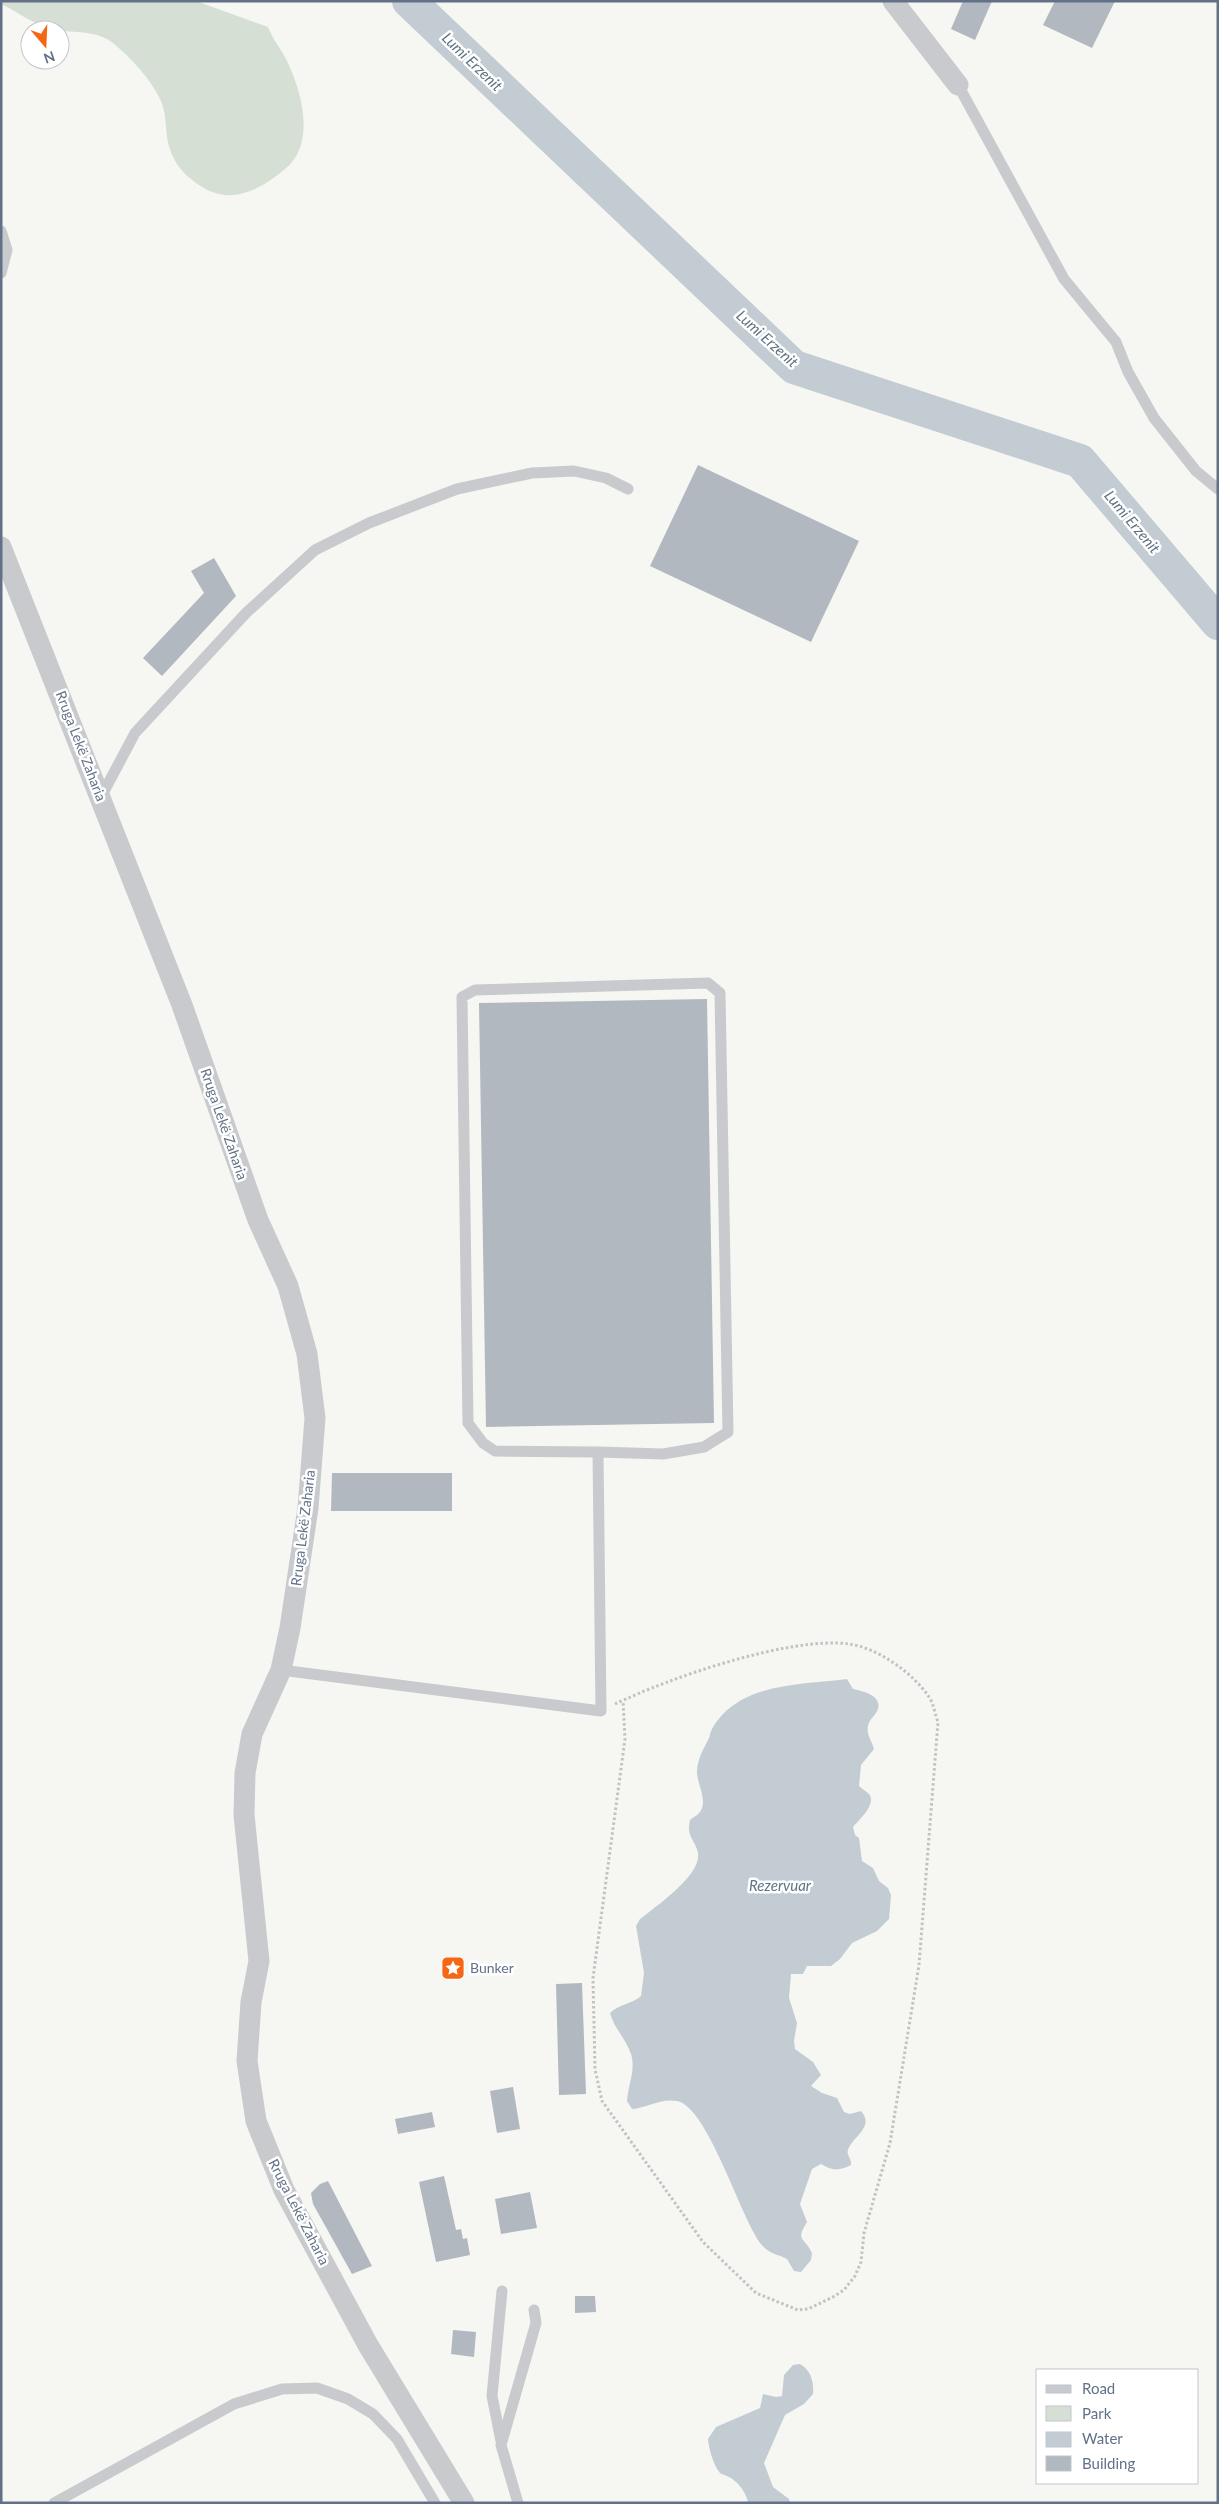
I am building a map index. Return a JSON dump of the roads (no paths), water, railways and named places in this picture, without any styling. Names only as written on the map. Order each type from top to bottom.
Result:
[{"type":"street","points":[[893,1],[958,85]]},
{"type":"street","name":"Rruga Lekë Zaharia","points":[[1,546],[182,1005],[258,1220],[288,1286],[307,1354],[315,1418],[308,1508],[290,1628],[281,1670],[252,1734],[245,1773],[244,1816],[260,1961],[251,2002],[248,2060],[256,2122],[284,2190],[368,2345],[464,2503]]},
{"type":"lane","points":[[958,85],[1064,278],[1116,342],[1128,372],[1154,418],[1196,471],[1218,489]]},
{"type":"lane","points":[[1,231],[7,250],[1,273]]},
{"type":"lane","points":[[101,797],[135,733],[246,612],[315,550],[369,523],[457,489],[532,472],[574,471],[606,478],[628,489]]},
{"type":"lane","points":[[708,983],[720,993],[728,1432],[704,1447],[663,1454],[598,1452],[495,1451],[483,1443],[468,1422],[462,997],[475,990],[708,983]]},
{"type":"lane","points":[[281,1670],[601,1711],[598,1452]]},
{"type":"lane","points":[[502,2291],[492,2396],[502,2445],[518,2503]]},
{"type":"lane","points":[[502,2445],[536,2323],[534,2310]]},
{"type":"lane","points":[[54,2503],[234,2404],[282,2389],[317,2388],[348,2399],[373,2414],[397,2439],[436,2503]]},
{"type":"water","name":"Rezervuar","points":[[847,1679],[853,1689],[870,1694],[877,1700],[878,1704],[878,1709],[870,1721],[868,1729],[868,1735],[874,1749],[861,1765],[859,1786],[869,1794],[871,1802],[866,1812],[853,1827],[855,1835],[859,1838],[862,1861],[873,1868],[879,1881],[888,1888],[891,1895],[889,1919],[877,1931],[852,1943],[840,1959],[831,1966],[807,1966],[803,1974],[791,1974],[789,1998],[797,2023],[794,2041],[795,2049],[813,2062],[821,2075],[811,2086],[822,2093],[837,2098],[844,2112],[850,2114],[861,2111],[866,2122],[862,2131],[848,2150],[851,2165],[836,2169],[821,2164],[812,2169],[800,2204],[807,2222],[801,2236],[812,2253],[811,2260],[801,2272],[794,2271],[787,2259],[770,2252],[761,2244],[743,2211],[712,2142],[689,2108],[677,2101],[671,2100],[632,2109],[627,2101],[633,2066],[631,2054],[610,2013],[641,1996],[644,1973],[636,1926],[640,1919],[676,1890],[693,1871],[697,1862],[697,1848],[690,1835],[689,1826],[690,1820],[702,1809],[703,1799],[697,1777],[697,1768],[712,1729],[724,1714],[738,1702],[754,1694],[791,1685]]},
{"type":"water","points":[[800,2364],[811,2377],[813,2394],[804,2404],[785,2415],[764,2463],[773,2487],[789,2499],[790,2503],[748,2503],[740,2486],[731,2478],[720,2473],[715,2466],[708,2439],[716,2427],[760,2408],[763,2394],[776,2397],[782,2396],[784,2375],[793,2365]]},
{"type":"waterway","name":"Lumi Erzenit","points":[[409,1],[794,367],[1080,461],[1218,623]]},
{"type":"place","name":"Bunker","points":[[453,1968]]}]
